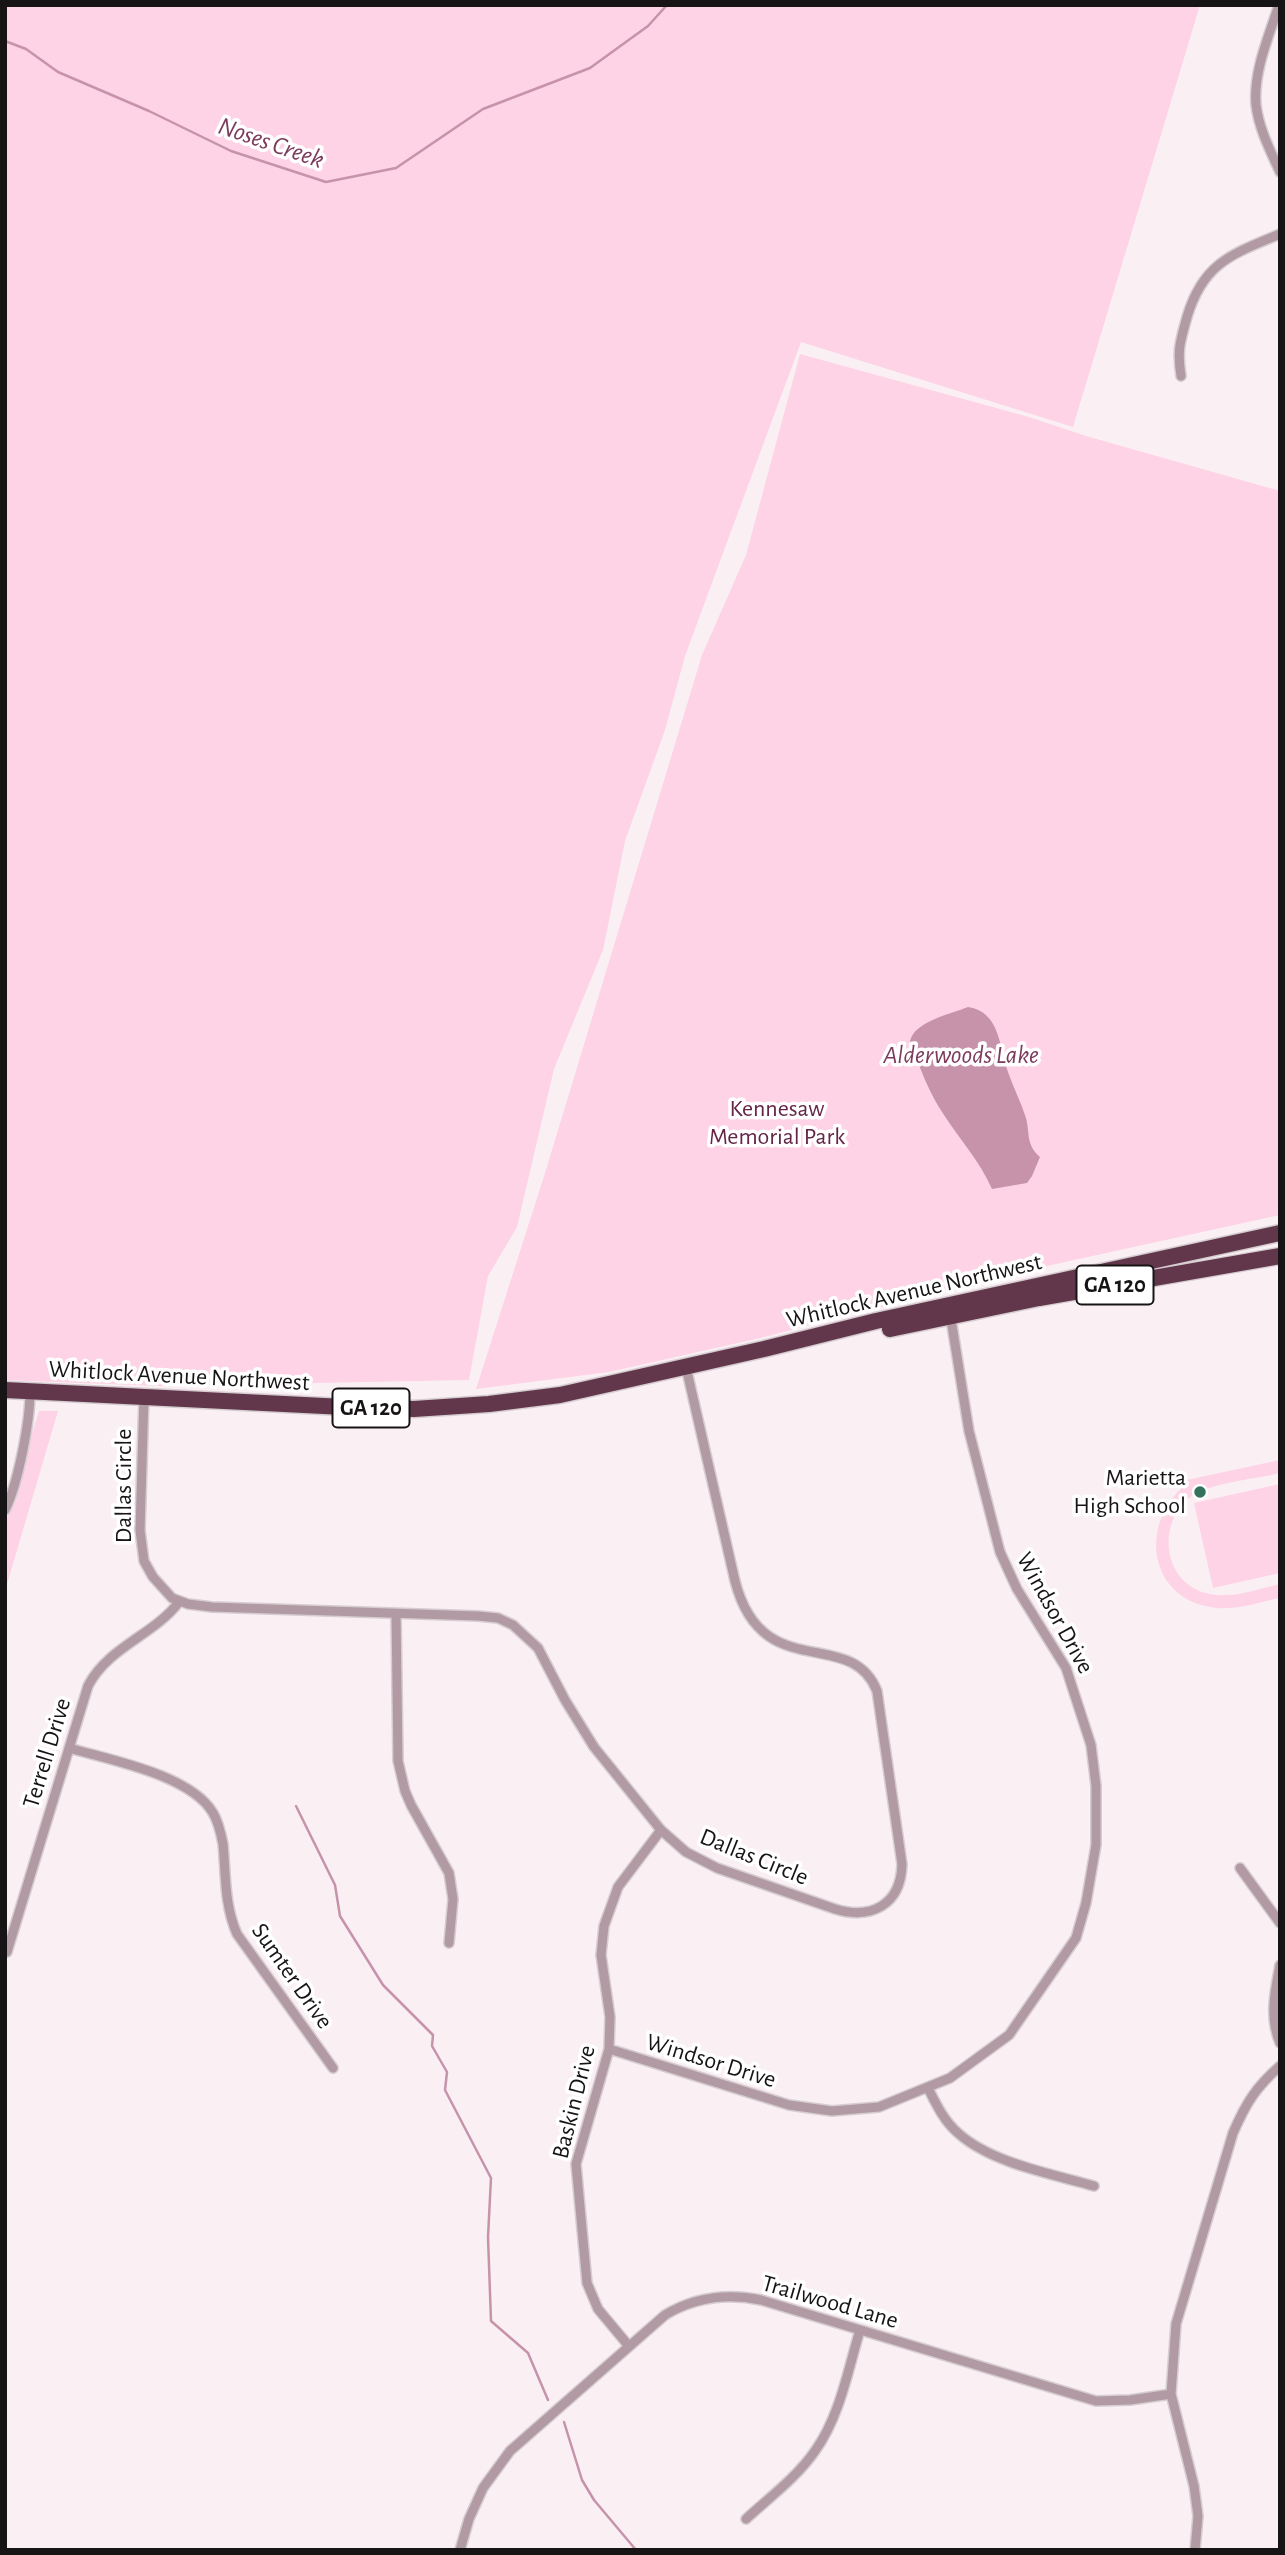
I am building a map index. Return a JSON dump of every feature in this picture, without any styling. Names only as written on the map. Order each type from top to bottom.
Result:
[{"type":"highway","name":"Whitlock Avenue Northwest","points":[[5,1390],[344,1407],[451,1408],[560,1395],[950,1311],[1280,1233]]},
{"type":"highway","name":"Whitlock Avenue Northwest","points":[[950,1311],[1280,1256]]},
{"type":"street","points":[[1279,5],[1260,69],[1256,104],[1263,135],[1275,149],[1280,172]]},
{"type":"street","points":[[1181,376],[1177,351],[1192,300],[1204,278],[1227,257],[1280,234]]},
{"type":"street","name":"Windsor Drive","points":[[609,2049],[779,2102],[810,2109],[832,2111],[879,2107],[928,2088],[967,2067],[1009,2035],[1076,1938],[1096,1845],[1095,1766],[1086,1723],[1066,1668],[1017,1589],[1000,1552],[969,1432],[950,1311]]},
{"type":"street","name":"Dallas Circle","points":[[144,1397],[141,1551],[153,1577],[167,1594],[179,1602],[212,1607],[489,1617],[505,1621],[522,1631],[538,1648],[594,1748],[662,1830],[686,1852],[705,1863],[854,1914],[863,1913],[883,1905],[895,1893],[901,1880],[902,1864],[879,1700],[874,1684],[865,1671],[844,1659],[795,1649],[777,1642],[761,1631],[747,1614],[735,1581],[686,1367]]},
{"type":"street","points":[[5,1510],[13,1495],[28,1419],[30,1392]]},
{"type":"street","name":"Terrell Drive","points":[[7,1952],[85,1695],[97,1672],[110,1658],[166,1616],[179,1602]]},
{"type":"street","points":[[396,1614],[398,1761],[411,1805],[449,1873],[453,1899],[449,1943]]},
{"type":"street","name":"Sumter Drive","points":[[69,1748],[174,1782],[197,1796],[213,1812],[221,1833],[229,1911],[237,1934],[333,2068]]},
{"type":"street","name":"Baskin Drive","points":[[628,2345],[598,2309],[587,2283],[576,2164],[609,2049],[610,2017],[601,1955],[604,1926],[618,1887],[662,1830]]},
{"type":"street","points":[[1240,1868],[1280,1923]]},
{"type":"street","points":[[1280,1965],[1273,2007],[1280,2043]]},
{"type":"street","points":[[1195,2550],[1198,2516],[1195,2486],[1171,2394],[1177,2317],[1233,2133],[1255,2089],[1280,2066]]},
{"type":"street","points":[[928,2088],[949,2123],[974,2145],[1014,2162],[1094,2186]]},
{"type":"street","name":"Trailwood Lane","points":[[460,2550],[476,2502],[500,2462],[517,2444],[628,2345],[675,2309],[696,2301],[724,2296],[761,2300],[1097,2401],[1117,2402],[1171,2394]]},
{"type":"street","points":[[746,2519],[797,2472],[822,2441],[833,2418],[860,2330]]},
{"type":"green space","points":[[5,5],[1200,5],[1073,427],[801,342],[685,656],[665,730],[625,841],[603,950],[554,1069],[517,1227],[488,1276],[469,1380],[158,1386],[5,1380]]},
{"type":"green space","name":"Kennesaw Memorial Park","points":[[800,354],[1029,417],[1086,436],[1280,491],[1280,1215],[1042,1267],[760,1338],[609,1372],[476,1389],[545,1173],[702,655],[746,555]]},
{"type":"green space","points":[[39,1411],[58,1411],[5,1591],[5,1521],[16,1500]]},
{"type":"green space","points":[[1280,1460],[1280,1473],[1225,1484],[1195,1494],[1182,1505],[1174,1518],[1169,1534],[1169,1550],[1173,1565],[1181,1578],[1194,1588],[1210,1594],[1228,1595],[1280,1584],[1280,1598],[1219,1608],[1189,1600],[1174,1589],[1163,1574],[1157,1557],[1161,1519],[1170,1502],[1184,1486],[1182,1481]]},
{"type":"green space","points":[[1280,1484],[1280,1573],[1213,1588],[1194,1503]]},
{"type":"water","name":"Alderwoods Lake","points":[[968,1007],[979,1010],[993,1023],[1026,1118],[1030,1144],[1040,1157],[1027,1183],[992,1189],[934,1098],[910,1041],[913,1034],[926,1023]]},
{"type":"waterway","name":"Noses Creek","points":[[5,41],[26,49],[58,72],[149,111],[231,151],[326,182],[396,168],[483,109],[590,68],[648,26],[667,5]]},
{"type":"waterway","points":[[296,1806],[335,1885],[340,1916],[383,1985],[433,2035],[432,2046],[447,2072],[445,2090],[491,2178],[488,2237],[491,2321],[528,2353],[548,2400]]},
{"type":"waterway","points":[[564,2422],[582,2480],[594,2500],[636,2550]]},
{"type":"place","name":"Marietta High School","points":[[1200,1492]]}]
